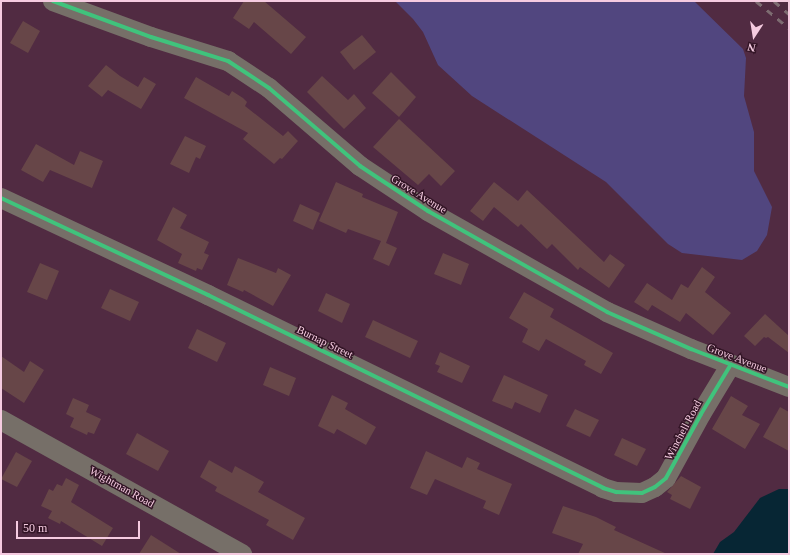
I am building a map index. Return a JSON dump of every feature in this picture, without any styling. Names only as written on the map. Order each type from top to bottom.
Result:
[{"type":"street","name":"Grove Avenue","points":[[55,1],[151,37],[228,61],[269,88],[340,150],[365,169],[428,211],[607,312],[730,366],[789,387]]},
{"type":"street","name":"Burnap Street","points":[[1,198],[208,295],[603,488],[624,493],[642,493]]},
{"type":"street","name":"Winchell Road","points":[[642,493],[655,487],[668,476],[701,414],[730,366]]},
{"type":"street","name":"Wightman Road","points":[[1,420],[242,554]]},
{"type":"shaded area","points":[[395,1],[694,1],[743,49],[746,58],[744,96],[754,132],[754,171],[772,207],[767,235],[757,251],[742,260],[682,253],[668,244],[606,182],[472,96],[438,65],[423,32],[413,19]]},
{"type":"water","points":[[779,489],[789,489],[789,554],[713,554],[720,542],[734,532],[760,498]]},
{"type":"building","points":[[244,1],[264,1],[306,37],[291,54],[254,22],[249,29],[233,18]]},
{"type":"building","points":[[23,21],[40,31],[28,53],[10,43]]},
{"type":"building","points":[[362,35],[376,52],[354,70],[340,52]]},
{"type":"building","points":[[106,65],[138,87],[144,77],[156,84],[141,109],[108,90],[102,97],[88,86]]},
{"type":"building","points":[[391,72],[416,97],[399,117],[372,93]]},
{"type":"building","points":[[322,76],[348,100],[354,94],[366,108],[344,129],[307,92]]},
{"type":"building","points":[[196,77],[229,96],[232,91],[247,102],[245,106],[283,136],[288,131],[298,141],[282,159],[280,158],[274,164],[243,139],[248,133],[184,98]]},
{"type":"building","points":[[399,119],[455,171],[441,186],[429,174],[418,185],[373,147]]},
{"type":"building","points":[[185,136],[206,146],[200,159],[196,157],[189,173],[170,164]]},
{"type":"building","points":[[36,144],[74,165],[80,151],[103,161],[92,188],[50,170],[43,182],[21,170]]},
{"type":"building","points":[[336,182],[363,194],[362,197],[398,212],[386,243],[397,248],[389,266],[373,259],[381,241],[348,229],[346,233],[319,221]]},
{"type":"building","points":[[494,182],[518,201],[527,190],[604,262],[610,254],[625,265],[609,288],[580,267],[578,270],[552,244],[547,249],[521,224],[518,227],[494,207],[483,221],[470,211]]},
{"type":"building","points":[[300,204],[320,213],[313,230],[293,221]]},
{"type":"building","points":[[173,207],[187,215],[180,228],[209,242],[204,253],[209,255],[202,270],[197,268],[196,271],[178,263],[182,254],[157,240]]},
{"type":"building","points":[[443,253],[469,264],[461,285],[434,274]]},
{"type":"building","points":[[238,258],[276,273],[278,268],[291,275],[273,306],[244,290],[243,292],[227,285]]},
{"type":"building","points":[[40,263],[59,271],[47,300],[27,292]]},
{"type":"building","points":[[702,267],[715,277],[705,292],[731,313],[713,335],[686,313],[680,322],[652,305],[648,311],[634,302],[647,283],[672,300],[681,284],[688,288]]},
{"type":"building","points":[[110,289],[139,302],[130,321],[101,308]]},
{"type":"building","points":[[524,292],[554,309],[550,317],[613,353],[601,374],[584,365],[586,361],[546,339],[539,351],[522,342],[528,329],[509,318]]},
{"type":"building","points":[[326,293],[350,304],[342,323],[318,311]]},
{"type":"building","points":[[765,314],[789,336],[789,353],[768,337],[764,337],[755,346],[744,336]]},
{"type":"building","points":[[373,320],[418,341],[410,358],[365,337]]},
{"type":"building","points":[[197,329],[226,343],[217,362],[188,348]]},
{"type":"building","points":[[440,352],[470,366],[462,383],[437,372],[440,366],[435,364]]},
{"type":"building","points":[[1,356],[24,372],[30,361],[44,370],[24,403],[1,388]]},
{"type":"building","points":[[270,367],[296,378],[289,396],[263,385]]},
{"type":"building","points":[[504,375],[548,395],[540,413],[515,402],[512,409],[492,401]]},
{"type":"building","points":[[332,395],[348,403],[345,409],[376,427],[366,445],[337,429],[334,434],[318,426]]},
{"type":"building","points":[[731,396],[748,406],[742,415],[760,424],[745,449],[712,429]]},
{"type":"building","points":[[73,398],[89,405],[86,412],[101,419],[94,434],[88,432],[87,435],[70,427],[74,418],[66,414]]},
{"type":"building","points":[[780,407],[789,412],[789,451],[763,437]]},
{"type":"building","points":[[575,409],[599,420],[590,437],[566,426]]},
{"type":"building","points":[[137,433],[169,451],[158,471],[126,454]]},
{"type":"building","points":[[622,438],[646,449],[637,466],[614,455]]},
{"type":"building","points":[[426,451],[462,468],[467,457],[480,463],[477,469],[512,484],[499,515],[483,508],[486,501],[435,479],[427,495],[410,488]]},
{"type":"building","points":[[16,452],[32,461],[17,487],[1,479]]},
{"type":"building","points":[[209,460],[232,473],[235,466],[264,482],[258,492],[305,518],[293,540],[266,525],[269,520],[215,491],[217,487],[200,477]]},
{"type":"building","points":[[681,476],[701,487],[690,509],[670,499],[672,495],[667,492]]},
{"type":"building","points":[[66,478],[79,485],[71,502],[113,528],[102,546],[61,521],[60,524],[48,518],[52,511],[41,506],[49,489],[53,491],[57,484],[62,486]]},
{"type":"building","points":[[563,506],[596,517],[616,527],[614,530],[667,554],[578,554],[583,544],[552,533]]},
{"type":"building","points":[[151,535],[181,554],[139,554]]},
{"type":"railway","points":[[756,1],[789,28]]},
{"type":"railway","points":[[774,1],[789,14]]},
{"type":"cycle path","points":[[53,1],[151,37],[228,61],[269,88],[360,166],[428,211],[607,312],[691,349],[789,387]]},
{"type":"cycle path","points":[[1,198],[208,295],[603,488],[616,492],[642,493],[655,487],[666,478],[701,414],[730,366]]}]
